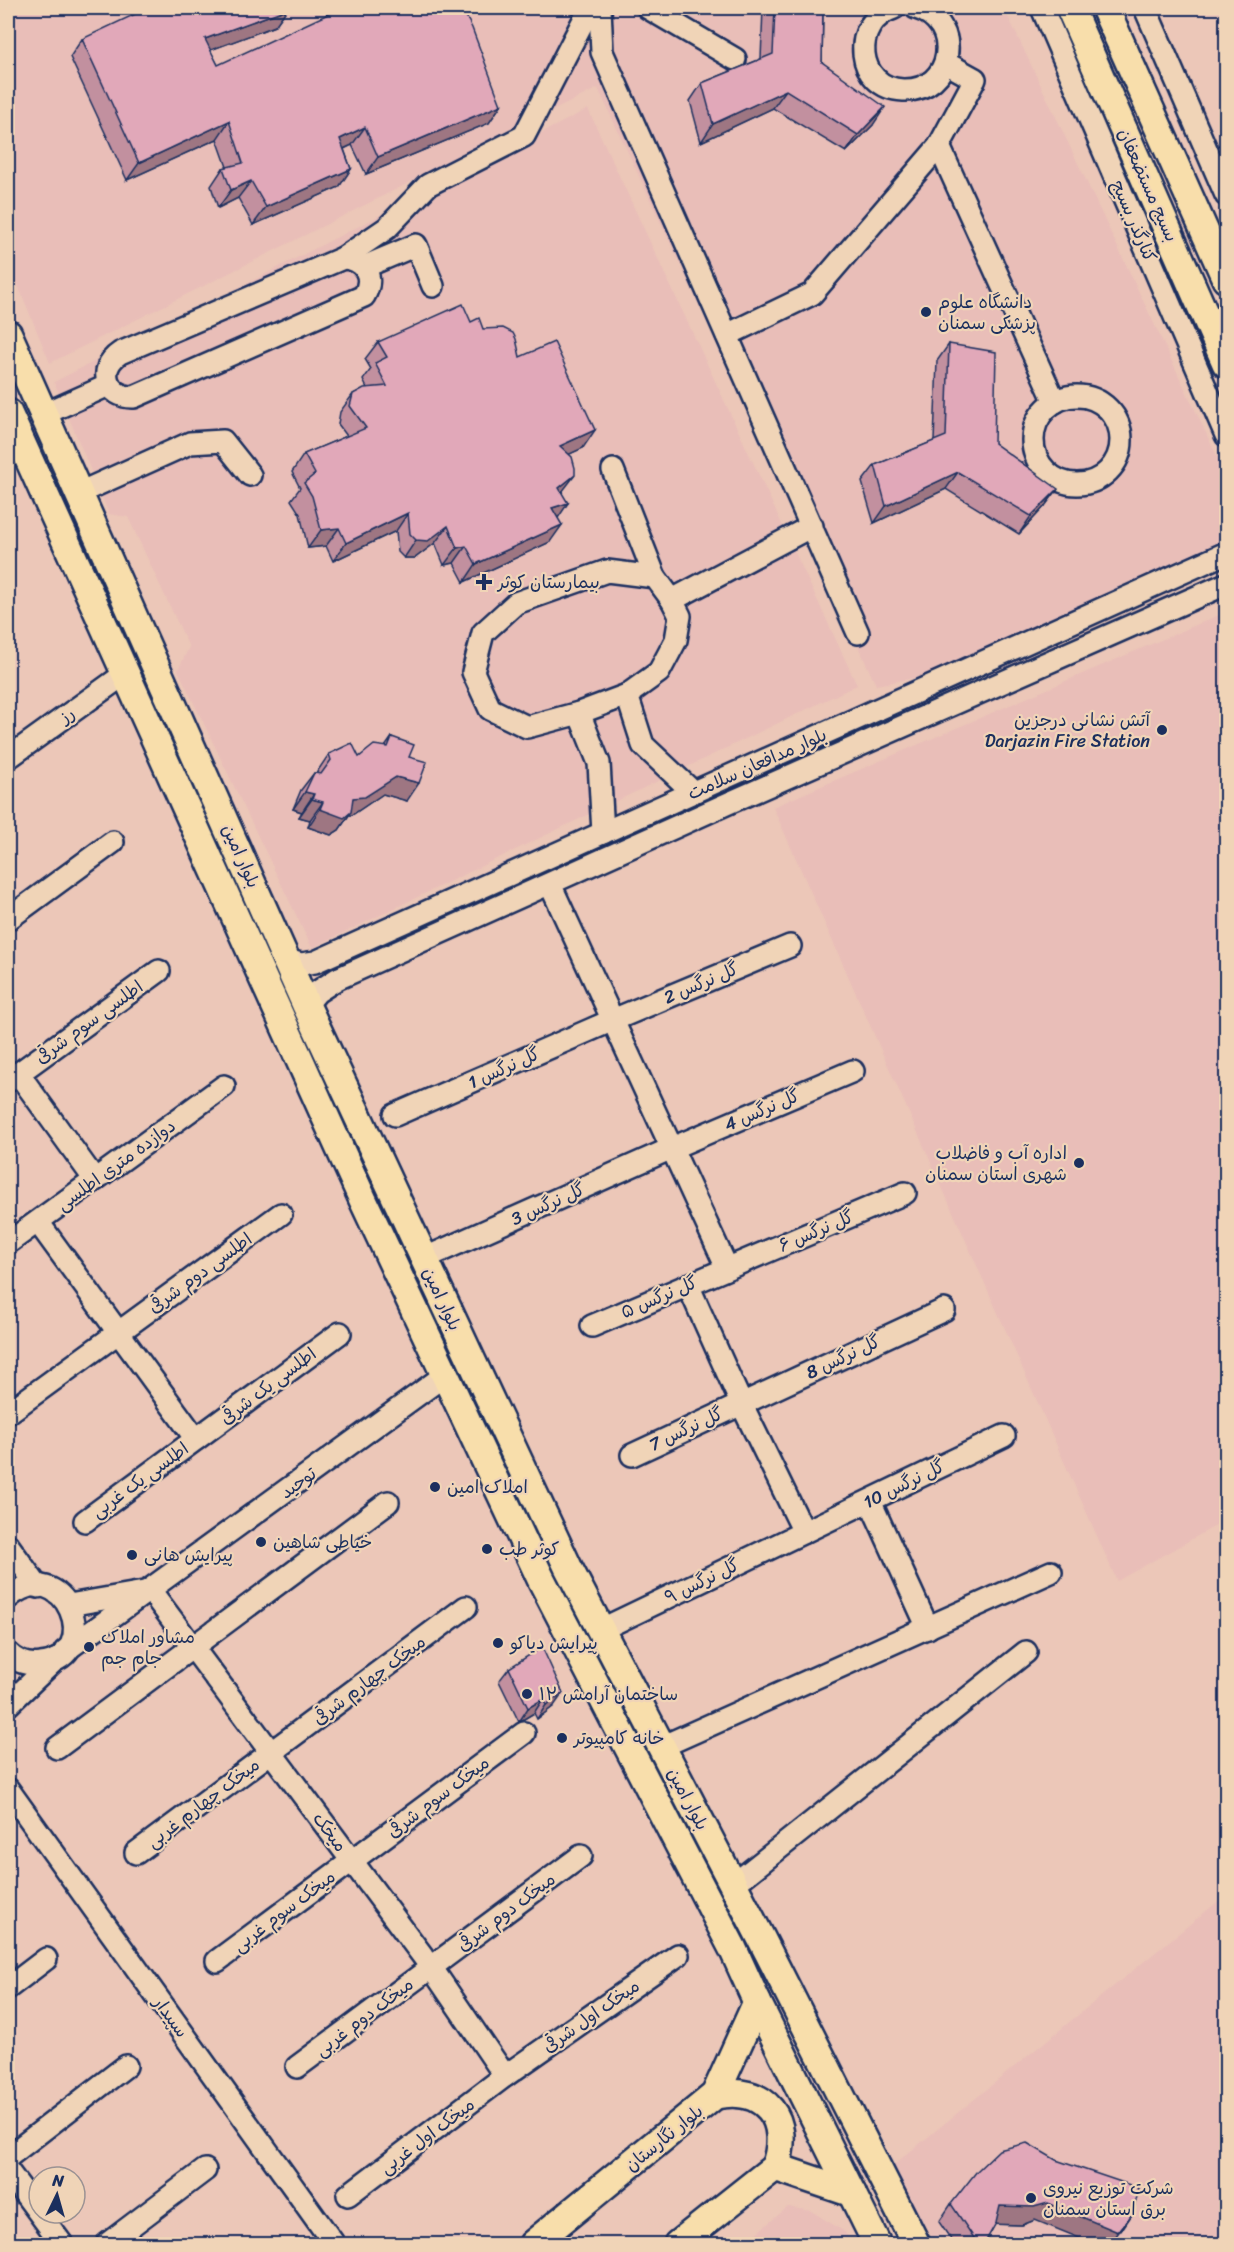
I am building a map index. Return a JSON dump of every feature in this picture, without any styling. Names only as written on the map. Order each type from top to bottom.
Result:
[{"type":"main road","name":"بسیج مستضعفان","points":[[1070,8],[1227,363]]},
{"type":"main road","name":"بسیج مستضعفان","points":[[1105,8],[1227,279]]},
{"type":"main road","points":[[1088,51],[1118,39]]},
{"type":"main road","name":"بلوار امین","points":[[8,334],[306,1005],[567,1567],[734,1885],[916,2244]]},
{"type":"main road","name":"بلوار امین","points":[[9,423],[126,673],[363,1200],[541,1580],[734,1949],[757,2002],[877,2244]]},
{"type":"main road","points":[[191,818],[219,805]]},
{"type":"main road","points":[[363,1200],[389,1186]]},
{"type":"main road","points":[[541,1580],[567,1567]]},
{"type":"main road","name":"بلوار نگارستان","points":[[533,2244],[715,2096],[757,2002]]},
{"type":"main road","points":[[678,2244],[775,2167],[780,2152],[781,2137],[777,2119],[766,2103],[749,2095],[732,2092],[715,2096]]},
{"type":"main road","points":[[775,2167],[852,2193]]},
{"type":"street","points":[[343,258],[351,259],[364,267],[369,282],[364,296],[134,397],[120,395],[109,385],[107,378],[109,363],[120,353],[343,258],[387,228],[429,185],[525,136],[590,8]]},
{"type":"street","points":[[600,8],[602,52],[858,633]]},
{"type":"street","points":[[648,8],[735,59]]},
{"type":"street","points":[[894,8],[879,15],[869,26],[864,39],[863,53],[867,67],[876,79],[888,87],[902,90],[916,89],[929,84],[939,74],[948,50],[946,36],[940,24],[931,14],[916,8]]},
{"type":"street","name":"کنارگذر بسیج","points":[[1042,8],[1227,435]]},
{"type":"street","points":[[1145,8],[1227,195]]},
{"type":"street","points":[[727,335],[812,294],[939,146],[975,79],[945,63]]},
{"type":"street","points":[[939,146],[1055,402]]},
{"type":"street","points":[[364,267],[416,245],[433,286]]},
{"type":"street","points":[[44,414],[109,385]]},
{"type":"street","points":[[1082,396],[1097,400],[1109,409],[1118,422],[1122,436],[1120,451],[1114,465],[1103,476],[1089,483],[1074,484],[1061,481],[1049,474],[1040,463],[1034,450],[1033,436],[1044,411],[1055,402],[1068,397],[1082,396]]},
{"type":"street","points":[[79,493],[190,443],[223,441],[250,475]]},
{"type":"street","points":[[613,470],[655,578],[672,600],[680,616],[676,640],[659,672],[627,695],[579,713],[527,727],[490,709],[472,672],[483,633],[516,603],[607,571],[655,578]]},
{"type":"street","points":[[672,600],[812,526]]},
{"type":"street","name":"بلوار مدافعان سلامت","points":[[286,960],[301,964],[315,962],[1227,553]]},
{"type":"street","name":"بلوار مدافعان سلامت","points":[[306,1005],[317,992],[337,979],[1227,584]]},
{"type":"street","name":"رز","points":[[8,758],[126,673]]},
{"type":"street","points":[[627,695],[643,745],[693,792]]},
{"type":"street","points":[[579,713],[599,763],[603,833]]},
{"type":"street","points":[[825,734],[823,743],[826,751],[835,757]]},
{"type":"street","points":[[776,756],[785,761],[788,770],[786,778]]},
{"type":"street","points":[[8,919],[113,842]]},
{"type":"street","points":[[550,884],[727,1268]]},
{"type":"street","name":"گل نرگس 2","points":[[613,1020],[790,946]]},
{"type":"street","points":[[326,957],[323,967],[327,973],[337,979]]},
{"type":"street","name":"اطلسی سوم شرقی","points":[[13,1077],[159,971]]},
{"type":"street","name":"گل نرگس 1","points":[[395,1115],[613,1020]]},
{"type":"street","name":"گل نرگس 4","points":[[672,1148],[853,1071]]},
{"type":"street","points":[[13,1077],[95,1180]]},
{"type":"street","name":"دوازده متری اطلسی","points":[[8,1243],[224,1086]]},
{"type":"street","name":"گل نرگس 3","points":[[423,1259],[672,1148]]},
{"type":"street","name":"گل نرگس ۶","points":[[727,1268],[905,1193]]},
{"type":"street","name":"اطلسی دوم شرقی","points":[[8,1413],[281,1214]]},
{"type":"street","points":[[38,1222],[196,1439]]},
{"type":"street","name":"گل نرگس ۵","points":[[592,1326],[727,1268]]},
{"type":"street","points":[[688,1285],[741,1403],[804,1532]]},
{"type":"street","name":"گل نرگس 8","points":[[741,1403],[944,1310]]},
{"type":"street","name":"اطلسی یک شرقی","points":[[196,1439],[340,1333]]},
{"type":"street","name":"توحید","points":[[8,1705],[61,1655],[445,1375]]},
{"type":"street","name":"گل نرگس 7","points":[[632,1455],[741,1403]]},
{"type":"street","name":"گل نرگس 10","points":[[804,1532],[1004,1436]]},
{"type":"street","name":"اطلسی یک غربی","points":[[84,1521],[196,1439]]},
{"type":"street","points":[[870,1501],[928,1628]]},
{"type":"street","points":[[57,1748],[388,1503]]},
{"type":"street","name":"گل نرگس ۹","points":[[600,1630],[804,1532]]},
{"type":"street","points":[[8,1545],[38,1587]]},
{"type":"street","points":[[661,1747],[1051,1572]]},
{"type":"street","points":[[8,1598],[14,1592],[26,1588],[50,1589],[69,1605],[74,1617],[75,1629],[72,1641],[61,1655],[45,1664],[32,1665],[8,1656]]},
{"type":"street","name":"توحید","points":[[69,1605],[150,1590]]},
{"type":"street","name":"میخک","points":[[150,1590],[431,1967],[505,2076]]},
{"type":"street","name":"میخک چهارم شرقی","points":[[271,1753],[466,1607]]},
{"type":"street","points":[[734,1885],[1026,1652]]},
{"type":"street","name":"میخک سوم شرقی","points":[[352,1861],[524,1733]]},
{"type":"street","name":"میخک چهارم غربی","points":[[136,1853],[271,1753]]},
{"type":"street","name":"سپیدار","points":[[8,1789],[334,2244]]},
{"type":"street","name":"میخک دوم شرقی","points":[[431,1967],[581,1856]]},
{"type":"street","name":"میخک سوم غربی","points":[[217,1961],[352,1861]]},
{"type":"street","name":"میخک اول شرقی","points":[[505,2076],[678,1955]]},
{"type":"street","points":[[8,1988],[46,1959]]},
{"type":"street","name":"میخک دوم غربی","points":[[297,2067],[431,1967]]},
{"type":"street","points":[[8,2157],[126,2066]]},
{"type":"street","name":"میخک اول غربی","points":[[348,2194],[505,2076]]},
{"type":"street","points":[[107,2244],[205,2170]]},
{"type":"street","points":[[8,2171],[62,2244]]},
{"type":"shaded area","name":"دانشگاه علوم پزشکی سمنان","points":[[8,8],[1004,8],[1226,475],[1226,540],[925,676],[876,685],[598,88],[50,363],[8,261]]},
{"type":"shaded area","name":"بیمارستان کوثر","points":[[588,109],[857,685],[312,948],[178,670],[189,647],[128,517],[109,514],[54,382]]},
{"type":"shaded area","name":"اداره آب و فاضلاب شهری استان سمنان","points":[[1226,612],[1226,1520],[1117,1581],[773,807]]},
{"type":"shaded area","points":[[1226,1895],[1226,2244],[936,2244],[891,2167]]},
{"type":"shaded area","points":[[788,2207],[811,2211],[845,2232],[852,2244],[743,2244]]},
{"type":"building","points":[[148,8],[287,8],[205,39],[218,65],[341,8],[462,8],[472,28],[501,105],[378,157],[365,127],[340,139],[351,169],[266,207],[251,181],[231,190],[223,168],[243,163],[229,121],[139,163],[82,39]]},
{"type":"building","points":[[775,8],[823,8],[822,62],[885,107],[858,135],[786,90],[713,124],[702,83],[773,54]]},
{"type":"building","points":[[463,304],[471,322],[479,318],[483,329],[503,328],[513,333],[520,357],[554,342],[595,430],[560,446],[572,457],[575,468],[575,475],[559,488],[568,503],[552,508],[562,525],[476,564],[466,546],[457,548],[448,526],[428,541],[416,540],[410,534],[408,513],[346,543],[339,528],[321,530],[312,496],[304,483],[315,474],[304,454],[366,428],[350,406],[353,394],[364,388],[387,386],[375,363],[387,357],[378,342]]},
{"type":"building","points":[[949,344],[996,352],[994,443],[1058,489],[1031,516],[958,472],[886,506],[875,465],[946,436]]},
{"type":"building","points":[[392,737],[414,745],[409,757],[427,762],[419,783],[396,777],[365,797],[353,798],[351,812],[344,818],[320,809],[323,802],[312,799],[314,794],[305,792],[314,773],[321,774],[331,760],[329,754],[352,743],[359,757],[374,745],[388,747]]},
{"type":"building","points":[[542,1647],[563,1693],[546,1705],[543,1699],[528,1708],[509,1668]]},
{"type":"building","name":"شرکت توزیع نیروی برق استان سمنان","points":[[1027,2143],[1056,2160],[1139,2188],[1133,2213],[1118,2232],[1048,2203],[1034,2207],[1000,2206],[996,2223],[984,2244],[978,2244],[951,2204],[977,2171],[999,2150]]},
{"type":"place","name":"دانشگاه علوم پزشکی سمنان","points":[[926,312]]},
{"type":"place","name":"بیمارستان کوثر","points":[[484,582]]},
{"type":"place","name":"آتش نشانی درجزین Darjazin Fire Station","points":[[1162,730]]},
{"type":"place","name":"اداره آب و فاضلاب شهری استان سمنان","points":[[1079,1163]]},
{"type":"place","name":"املاک امین","points":[[435,1487]]},
{"type":"place","name":"خیاطی شاهین","points":[[261,1542]]},
{"type":"place","name":"کوثر طب","points":[[487,1549]]},
{"type":"place","name":"پیرایش هانی","points":[[132,1555]]},
{"type":"place","name":"پیرایش دیاکو","points":[[498,1643]]},
{"type":"place","name":"مشاور املاک جام جم","points":[[89,1647]]},
{"type":"place","name":"ساختمان آرامش ۱۲","points":[[527,1694]]},
{"type":"place","name":"خانه کامپیوتر","points":[[562,1738]]},
{"type":"place","name":"شرکت توزیع نیروی برق استان سمنان","points":[[1031,2198]]}]
